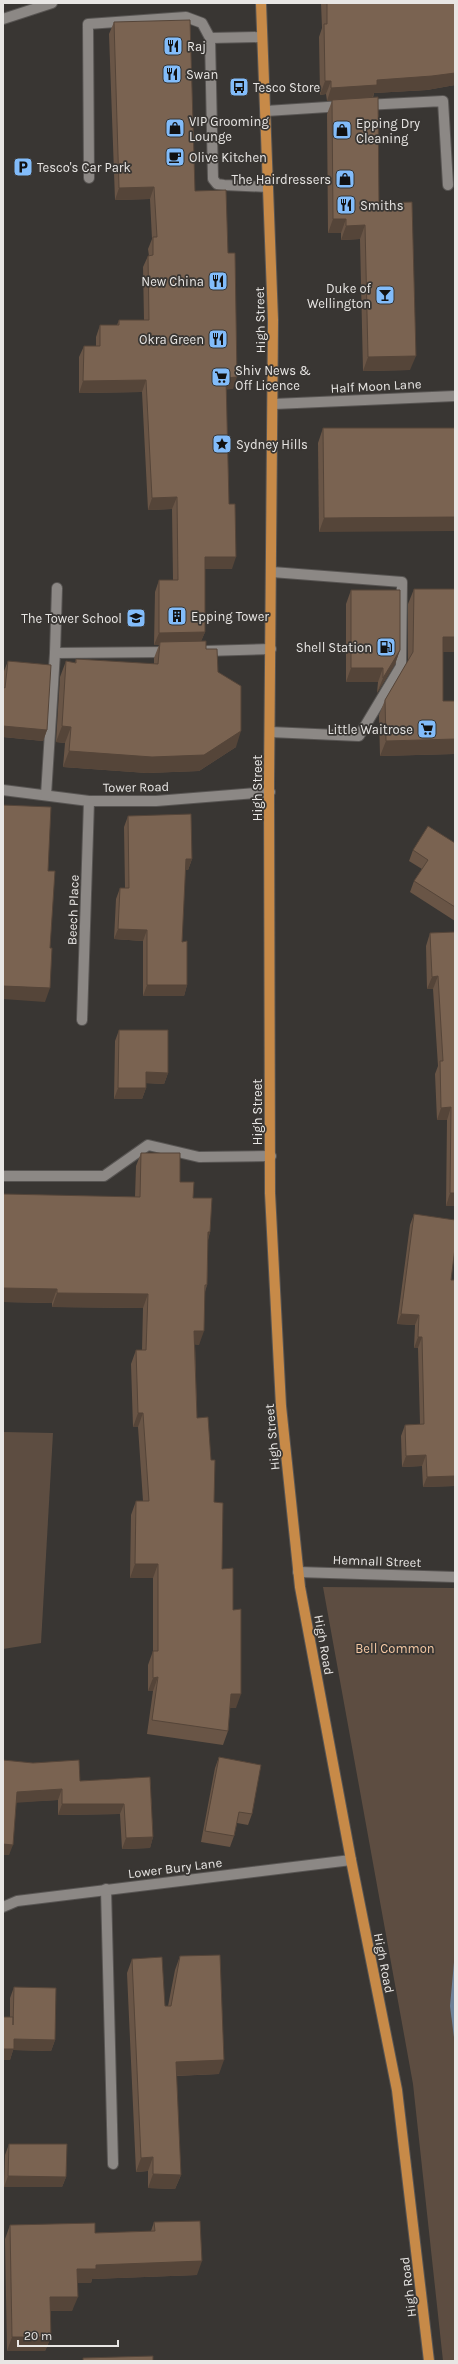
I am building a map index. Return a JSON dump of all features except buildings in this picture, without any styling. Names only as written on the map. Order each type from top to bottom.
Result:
[{"type":"main road","name":"High Street","points":[[261,3],[261,37],[266,111],[273,320],[274,404],[270,732],[270,1193],[281,1406],[298,1572]]},
{"type":"main road","name":"High Road","points":[[298,1572],[351,1860],[397,2090],[429,2361]]},
{"type":"street","points":[[3,19],[52,3]]},
{"type":"street","points":[[88,178],[88,24],[186,17],[202,23],[210,38],[213,179],[217,184],[268,187]]},
{"type":"street","points":[[210,38],[261,37]]},
{"type":"street","points":[[266,111],[443,101],[448,185]]},
{"type":"street","name":"Half Moon Lane","points":[[274,404],[455,396]]},
{"type":"street","points":[[270,732],[359,736],[401,666],[402,582],[272,572]]},
{"type":"street","points":[[46,795],[55,653],[57,588]]},
{"type":"street","points":[[194,651],[271,649]]},
{"type":"street","points":[[55,653],[179,652]]},
{"type":"street","name":"Tower Road","points":[[3,790],[89,801],[156,801],[270,792]]},
{"type":"street","name":"Beech Place","points":[[82,1020],[89,801]]},
{"type":"street","points":[[3,1176],[104,1176],[148,1145],[199,1157],[271,1156]]},
{"type":"street","name":"Hemnall Street","points":[[298,1572],[455,1576]]},
{"type":"street","name":"Lower Bury Lane","points":[[3,1907],[17,1901],[351,1860]]},
{"type":"street","points":[[106,1889],[113,2164]]},
{"type":"green space","points":[[3,1432],[53,1433],[41,1643],[3,1649]]},
{"type":"green space","name":"Bell Common","points":[[323,1587],[455,1588],[455,2361],[443,2361],[413,2084]]},
{"type":"water","points":[[455,1951],[455,2045],[450,2006]]},
{"type":"place","name":"Raj","points":[[173,46]]},
{"type":"place","name":"Swan","points":[[172,74]]},
{"type":"place","name":"Tesco Store","points":[[239,87]]},
{"type":"place","name":"VIP Grooming Lounge","points":[[175,128]]},
{"type":"place","name":"Epping Dry Cleaning","points":[[342,130]]},
{"type":"place","name":"Olive Kitchen","points":[[175,157]]},
{"type":"place","name":"Tesco's Car Park","points":[[23,167]]},
{"type":"place","name":"The Hairdressers","points":[[345,179]]},
{"type":"place","name":"Smiths","points":[[346,205]]},
{"type":"place","name":"New China","points":[[218,281]]},
{"type":"place","name":"Duke of Wellington","points":[[385,295]]},
{"type":"place","name":"Okra Green","points":[[218,339]]},
{"type":"place","name":"Shiv News & Off Licence","points":[[221,377]]},
{"type":"place","name":"Sydney Hills","points":[[222,444]]},
{"type":"place","name":"Epping Tower","points":[[177,616]]},
{"type":"place","name":"The Tower School","points":[[136,618]]},
{"type":"place","name":"Shell Station","points":[[386,647]]},
{"type":"place","name":"Little Waitrose","points":[[427,729]]}]
